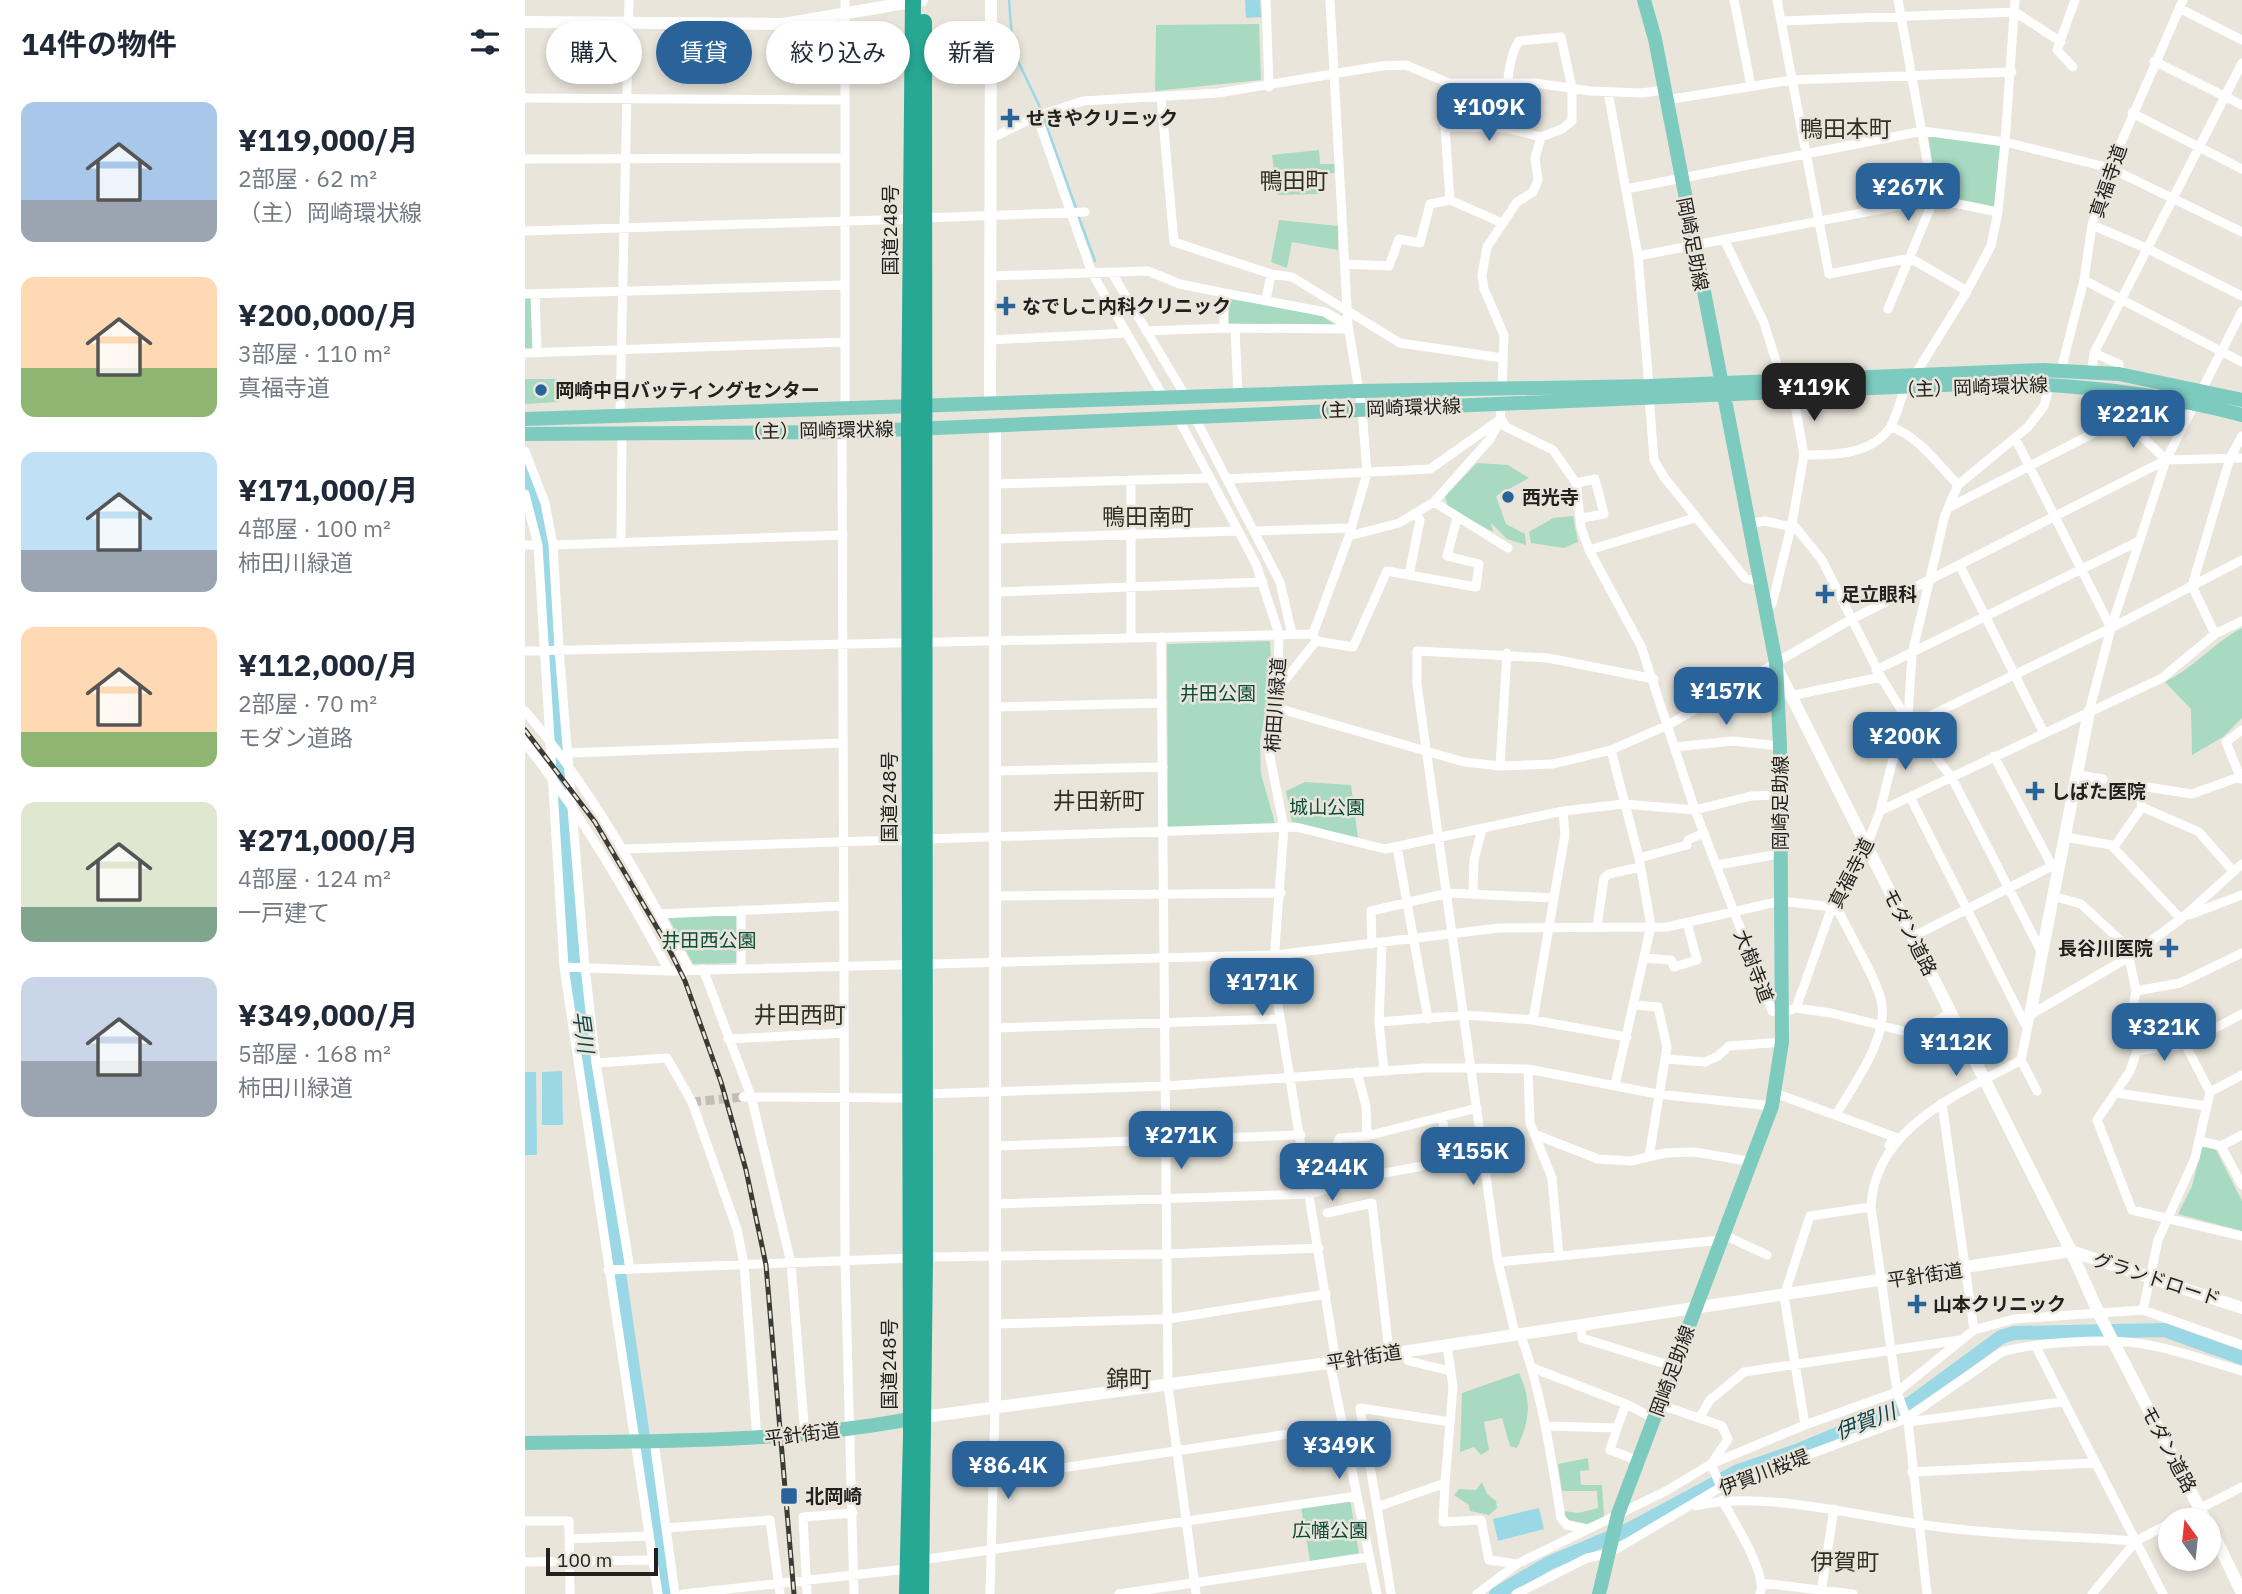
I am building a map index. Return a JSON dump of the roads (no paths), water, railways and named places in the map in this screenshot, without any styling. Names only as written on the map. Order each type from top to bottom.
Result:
[{"type":"highway","name":"国道248号","points":[[918,0],[917,1418],[921,1594]]},
{"type":"highway","name":"国道248号","points":[[907,1594],[917,1418]]},
{"type":"main road","name":"岡崎足助線","points":[[1599,1594],[1617,1518],[1753,1162],[1774,1100],[1782,1042],[1780,746],[1776,663],[1693,246],[1655,39],[1644,0]]},
{"type":"main road","name":"（主）岡崎環状線","points":[[1722,389],[1781,380],[1916,373],[2061,370],[2119,374],[2200,396],[2242,415]]},
{"type":"main road","name":"（主）岡崎環状線","points":[[525,434],[622,431],[842,432],[1362,409],[1501,397],[1722,389],[1793,394],[1990,383],[2050,384],[2242,400]]},
{"type":"main road","name":"（主）岡崎環状線","points":[[525,419],[1359,391],[1501,397]]},
{"type":"main road","name":"平針街道","points":[[634,1442],[805,1436],[917,1418]]},
{"type":"main road","points":[[525,1443],[634,1442]]},
{"type":"street","points":[[628,21],[629,0]]},
{"type":"street","points":[[642,23],[784,24],[845,7],[918,0]]},
{"type":"street","points":[[989,404],[991,0]]},
{"type":"street","points":[[1266,0],[1269,87]]},
{"type":"street","points":[[1277,691],[1315,637],[1367,472],[1362,409],[1348,327],[1330,0]]},
{"type":"street","points":[[1734,0],[1751,86]]},
{"type":"street","points":[[1777,0],[1829,274],[1910,258],[1967,291]]},
{"type":"street","points":[[1888,309],[1934,199],[1898,0]]},
{"type":"street","points":[[1916,373],[1967,291],[1991,246],[1998,212],[2012,72],[2015,0]]},
{"type":"street","points":[[2073,67],[2057,50],[2075,0]]},
{"type":"street","points":[[2181,4],[2242,40]]},
{"type":"street","name":"真福寺道","points":[[2061,370],[2084,280],[2092,225],[2110,168],[2154,61],[2181,4]]},
{"type":"street","points":[[845,7],[845,408]]},
{"type":"street","points":[[1781,21],[2015,12],[2061,43]]},
{"type":"street","points":[[525,22],[546,22]]},
{"type":"street","points":[[1445,127],[1506,128],[1541,137],[1563,129],[1572,121],[1572,88],[1561,37],[1519,41],[1514,48],[1508,84],[1506,128]]},
{"type":"street","points":[[2154,61],[2242,105]]},
{"type":"street","points":[[2092,372],[2094,353],[2242,63]]},
{"type":"street","points":[[990,139],[1052,110],[1114,97],[1161,97],[1269,87],[1381,66],[1406,65],[1449,83],[1535,83],[1608,92],[1665,95],[1792,80],[2012,72]]},
{"type":"street","points":[[1449,83],[1445,127],[1450,200]]},
{"type":"street","points":[[620,415],[626,84]]},
{"type":"street","points":[[1608,92],[1638,256],[1654,460],[1695,517],[1745,578],[1759,582]]},
{"type":"street","points":[[1161,97],[1174,242],[1271,274],[1292,277],[1400,343],[1502,358]]},
{"type":"street","points":[[525,98],[844,100]]},
{"type":"street","points":[[2132,113],[2242,169]]},
{"type":"street","points":[[1037,116],[1092,273],[1164,398]]},
{"type":"street","points":[[1626,189],[1923,131],[2005,142],[2110,168],[2242,232]]},
{"type":"street","points":[[1541,137],[1535,158],[1538,180],[1533,192],[1517,202],[1487,247],[1482,275],[1484,289],[1504,335],[1501,419],[1506,427],[1553,450],[1576,483],[1581,527],[1589,550],[1641,646],[1695,810],[1734,911]]},
{"type":"street","points":[[525,159],[625,156],[845,158]]},
{"type":"street","points":[[1638,256],[1934,199],[1998,212]]},
{"type":"street","points":[[1345,264],[1389,266],[1399,239],[1420,243],[1430,204],[1450,200],[1502,223]]},
{"type":"street","points":[[525,231],[1085,212]]},
{"type":"street","points":[[2092,225],[2146,248],[2242,296]]},
{"type":"street","points":[[1724,239],[1764,323],[1781,380]]},
{"type":"street","points":[[990,275],[1148,271],[1180,284],[1325,312],[1348,327]]},
{"type":"street","points":[[1112,273],[1186,397]]},
{"type":"street","points":[[1266,300],[1271,274]]},
{"type":"street","points":[[2084,280],[2242,362]]},
{"type":"street","points":[[537,353],[530,294],[845,285]]},
{"type":"street","points":[[1224,292],[1224,328]]},
{"type":"street","points":[[2038,1091],[2021,1060],[2053,896],[2055,866],[2065,837],[2089,712],[2111,628],[2166,460],[2242,311]]},
{"type":"street","points":[[1146,331],[1348,327]]},
{"type":"street","points":[[1235,328],[1238,395]]},
{"type":"street","points":[[990,340],[1128,333]]},
{"type":"street","points":[[525,353],[845,342]]},
{"type":"street","points":[[2094,353],[2119,364],[2119,374]]},
{"type":"street","name":"真福寺道","points":[[1796,1008],[1832,908],[1866,848],[1880,811],[1896,747],[1910,723],[1912,654],[1945,515],[1958,485],[2015,438],[2044,406],[2050,384]]},
{"type":"street","points":[[1804,455],[1837,455],[1866,448],[1891,427],[1905,389]]},
{"type":"street","points":[[2104,389],[2105,400],[2121,419],[2166,460]]},
{"type":"street","points":[[1764,609],[1772,604],[1804,455],[1793,394]]},
{"type":"street","name":"柿田川緑道","points":[[1177,416],[1263,582],[1279,634],[1277,708],[1268,747],[1285,828],[1273,974],[1278,1019],[1291,1078],[1319,1248]]},
{"type":"street","points":[[1194,416],[1256,531],[1285,596],[1292,634]]},
{"type":"street","points":[[1229,479],[1430,469],[1501,419]]},
{"type":"street","points":[[1256,531],[1349,532],[1399,523],[1434,502],[1476,457],[1501,419]]},
{"type":"street","points":[[1949,507],[2121,419]]},
{"type":"street","points":[[991,1594],[995,1407],[995,425]]},
{"type":"street","points":[[1891,427],[1903,431],[1922,447],[1958,485]]},
{"type":"street","points":[[621,542],[622,431]]},
{"type":"street","points":[[842,432],[845,1260],[854,1594]]},
{"type":"street","points":[[2215,634],[2192,586],[2230,458],[2242,436]]},
{"type":"street","points":[[2015,438],[2111,628]]},
{"type":"street","points":[[525,451],[545,503],[554,545],[559,649],[585,967],[596,1063],[630,1269]]},
{"type":"street","points":[[1277,708],[1428,753],[1500,766],[1553,765],[1611,750],[1668,725],[1850,620],[2166,460],[2242,458]]},
{"type":"street","points":[[995,484],[1209,478]]},
{"type":"street","points":[[1576,483],[1595,479],[1604,514],[1582,518]]},
{"type":"street","points":[[1131,480],[1131,637]]},
{"type":"street","points":[[525,494],[538,545],[564,967],[607,1270],[658,1594]]},
{"type":"street","points":[[1434,502],[1508,548]]},
{"type":"street","points":[[1409,575],[1420,520],[1416,514]]},
{"type":"street","points":[[1589,550],[1695,517]]},
{"type":"street","points":[[525,651],[1279,634],[1315,637],[1353,646],[1387,571],[1476,587],[1479,565],[1447,556],[1457,518]]},
{"type":"street","points":[[1748,524],[1765,521],[1791,525],[1822,560],[1878,673],[1910,723],[1952,778],[2042,953]]},
{"type":"street","points":[[995,540],[1237,531]]},
{"type":"street","points":[[554,545],[843,535]]},
{"type":"street","points":[[1790,696],[1878,673],[1985,616],[2140,541]]},
{"type":"street","points":[[525,545],[538,545]]},
{"type":"street","points":[[1910,723],[2016,675],[2242,560]]},
{"type":"street","points":[[1960,566],[2044,733]]},
{"type":"street","points":[[995,592],[1263,582]]},
{"type":"street","points":[[1880,811],[2162,678],[2215,634],[2242,621]]},
{"type":"street","points":[[1161,636],[1168,1385],[1196,1594]]},
{"type":"street","points":[[1587,1529],[1567,1525],[1561,1518],[1546,1426],[1532,1368],[1518,1333],[1498,1262],[1417,684],[1417,651],[1507,653],[1548,658],[1654,679]]},
{"type":"street","points":[[1500,766],[1507,653]]},
{"type":"street","name":"モダン道路","points":[[1776,663],[1866,848],[2071,1251],[2099,1314],[2200,1508]]},
{"type":"street","points":[[995,707],[1162,703]]},
{"type":"street","points":[[525,711],[548,738],[625,849],[690,970]]},
{"type":"street","points":[[2127,783],[2192,794],[2241,778],[2226,742],[2242,730]]},
{"type":"street","points":[[1675,747],[1733,741],[1780,746]]},
{"type":"street","points":[[525,743],[573,807],[629,896],[669,971]]},
{"type":"street","points":[[568,753],[843,743]]},
{"type":"street","points":[[1611,750],[1640,862],[1651,926],[1615,1085]]},
{"type":"street","points":[[1994,756],[2055,866]]},
{"type":"street","points":[[995,771],[1163,767]]},
{"type":"street","points":[[2078,775],[2103,779]]},
{"type":"street","points":[[2114,848],[2142,807],[2138,786]]},
{"type":"street","points":[[625,849],[1285,828],[1314,830],[1385,849],[1563,811],[1624,804],[1695,810],[1751,796],[1779,795]]},
{"type":"street","points":[[1909,797],[2027,1028]]},
{"type":"street","points":[[2142,807],[2199,832],[2233,871]]},
{"type":"street","points":[[1534,1020],[1565,834],[1563,811]]},
{"type":"street","points":[[1473,893],[1474,860],[1482,829]]},
{"type":"street","points":[[1597,927],[1604,878],[1687,845],[1688,840],[1704,833]]},
{"type":"street","points":[[2065,837],[2114,848],[2181,919]]},
{"type":"street","points":[[1397,847],[1411,940],[1428,1019]]},
{"type":"street","points":[[1717,865],[1779,854]]},
{"type":"street","points":[[2030,1015],[2131,955],[2181,919],[2242,864]]},
{"type":"street","points":[[1912,937],[2055,866]]},
{"type":"street","points":[[995,896],[1281,893]]},
{"type":"street","points":[[1372,944],[1371,911],[1448,893],[1553,898]]},
{"type":"street","points":[[2181,919],[2242,895]]},
{"type":"street","points":[[2053,896],[2081,904],[2131,955],[2136,991],[2130,1023],[2137,1051],[2130,1071],[2097,1120],[2132,1210],[2167,1216],[2242,1236]]},
{"type":"street","points":[[564,967],[669,971],[1275,955],[1453,936],[1499,928],[1687,923],[1781,901],[1832,908],[1839,912],[1881,1001],[1879,1028],[1872,1054],[1836,1113]]},
{"type":"street","points":[[659,914],[844,906]]},
{"type":"street","points":[[741,910],[741,968]]},
{"type":"street","name":"大樹寺道","points":[[1734,911],[1772,1011],[1781,1013]]},
{"type":"street","points":[[1644,958],[1671,960],[1674,967],[1697,961],[1687,923]]},
{"type":"street","points":[[1383,944],[1379,1022],[1384,1071]]},
{"type":"street","points":[[2136,991],[2180,984],[2242,953]]},
{"type":"street","points":[[703,970],[747,1097],[791,1262],[805,1436]]},
{"type":"street","points":[[1635,1005],[1658,1007],[1667,1047],[1657,1094],[1649,1157]]},
{"type":"street","points":[[1781,1013],[1796,1008],[1831,1013],[1879,1028],[1915,1034],[1951,1012]]},
{"type":"street","points":[[2137,1051],[2185,1044],[2242,1014]]},
{"type":"street","points":[[1379,1022],[1465,1015],[1534,1020],[1627,1037]]},
{"type":"street","points":[[995,1028],[1278,1019]]},
{"type":"street","points":[[728,1039],[844,1033]]},
{"type":"street","points":[[1665,1059],[1705,1062],[1718,1056],[1729,1046],[1782,1042]]},
{"type":"street","points":[[2143,1310],[2149,1275],[2167,1216],[2186,1179],[2200,1141],[2210,1092],[2185,1044]]},
{"type":"street","points":[[596,1063],[667,1058],[692,1101],[729,1205],[744,1264],[757,1439]]},
{"type":"street","points":[[1927,1594],[1907,1420],[1897,1392],[1871,1207],[1872,1188],[1885,1159],[1920,1116],[2021,1060]]},
{"type":"street","points":[[747,1097],[845,1100],[995,1091],[1166,1086],[1357,1072],[1528,1069],[1657,1094],[1774,1100],[1836,1113],[1895,1137],[1885,1151],[1885,1159]]},
{"type":"street","points":[[1528,1069],[1530,1124],[1552,1178],[1559,1256]]},
{"type":"street","points":[[1357,1072],[1366,1106],[1367,1136]]},
{"type":"street","points":[[2210,1092],[2242,1075]]},
{"type":"street","points":[[2116,1093],[2207,1106]]},
{"type":"street","points":[[1943,1103],[1974,1330]]},
{"type":"street","points":[[1346,1184],[1338,1142],[1340,1138],[1367,1136],[1477,1108]]},
{"type":"street","points":[[995,1204],[1311,1194],[1363,1177],[1444,1162],[1449,1156],[1442,1117]]},
{"type":"street","points":[[1534,1134],[1598,1159],[1631,1161],[1695,1152],[1753,1162]]},
{"type":"street","points":[[995,1146],[1301,1135]]},
{"type":"street","points":[[2200,1141],[2221,1146],[2242,1135]]},
{"type":"street","points":[[2221,1146],[2242,1185]]},
{"type":"street","points":[[1327,1213],[1372,1203],[1394,1352],[1409,1361],[1450,1371]]},
{"type":"street","points":[[1805,1425],[1784,1296],[1810,1216],[1871,1207]]},
{"type":"street","points":[[1498,1262],[1723,1238],[1767,1255]]},
{"type":"street","points":[[607,1270],[918,1257],[1167,1254],[1319,1248],[1343,1426],[1377,1594]]},
{"type":"street","name":"平針街道","points":[[917,1418],[1333,1362],[1966,1269],[2071,1251]]},
{"type":"street","name":"グランドロード","points":[[2071,1251],[2242,1308]]},
{"type":"street","points":[[995,1325],[1168,1319],[1326,1294]]},
{"type":"street","name":"伊賀川桜堤","points":[[1477,1594],[1517,1564],[1587,1529],[1617,1518],[1711,1464],[1805,1425],[1897,1392],[1974,1330],[2014,1319],[2143,1310],[2242,1345]]},
{"type":"street","points":[[1581,1326],[1582,1338],[1675,1367]]},
{"type":"street","points":[[1700,1417],[1710,1400],[1745,1372],[1964,1339]]},
{"type":"street","name":"伊賀川桜堤","points":[[1516,1594],[1609,1550],[1721,1487],[1907,1420],[2003,1352],[2113,1341],[2144,1344],[2242,1371]]},
{"type":"street","points":[[1447,1344],[1453,1387],[1443,1522],[1481,1520],[1489,1560],[1517,1564]]},
{"type":"street","points":[[2036,1347],[2163,1594]]},
{"type":"street","points":[[1532,1368],[1626,1404],[1658,1412],[1700,1417],[1722,1426],[1728,1439],[1711,1464],[1721,1487]]},
{"type":"street","points":[[1907,1420],[2062,1402]]},
{"type":"street","points":[[1626,1404],[1610,1450],[1639,1461]]},
{"type":"street","points":[[1391,1594],[1360,1408],[1450,1422]]},
{"type":"street","points":[[994,1478],[1343,1426]]},
{"type":"street","points":[[1546,1426],[1616,1428]]},
{"type":"street","points":[[655,1441],[675,1594]]},
{"type":"street","points":[[1912,1472],[2095,1463]]},
{"type":"street","points":[[1377,1507],[1445,1483]]},
{"type":"street","points":[[2200,1508],[2242,1487]]},
{"type":"street","points":[[921,1560],[1357,1496]]},
{"type":"street","points":[[1685,1508],[1722,1500],[1834,1509],[1919,1525],[2136,1541]]},
{"type":"street","points":[[1722,1500],[1744,1538],[1762,1583],[1760,1594]]},
{"type":"street","points":[[1821,1591],[1834,1509]]},
{"type":"street","points":[[807,1594],[803,1517],[853,1513]]},
{"type":"street","points":[[667,1528],[770,1520],[780,1594]]},
{"type":"street","points":[[525,1521],[569,1521],[570,1594]]},
{"type":"street","points":[[2092,1594],[2136,1541],[2158,1529]]},
{"type":"street","points":[[570,1538],[649,1536]]},
{"type":"street","name":"モダン道路","points":[[2221,1551],[2242,1593]]},
{"type":"street","points":[[1119,1594],[1369,1558]]},
{"type":"street","points":[[525,1562],[653,1560]]},
{"type":"street","points":[[683,1594],[907,1569]]},
{"type":"street","points":[[1762,1583],[1853,1594]]},
{"type":"water","points":[[1245,0],[1260,0],[1261,17],[1246,18]]},
{"type":"water","points":[[562,1071],[563,1125],[542,1125],[542,1072]]},
{"type":"water","points":[[525,1072],[536,1072],[537,1155],[525,1155]]},
{"type":"water","points":[[1539,1508],[1544,1529],[1498,1541],[1493,1519]]},
{"type":"waterway","points":[[1009,0],[1013,51],[1039,105],[1076,208]]},
{"type":"waterway","points":[[1078,215],[1095,261]]},
{"type":"waterway","name":"早川","points":[[525,470],[549,544],[559,775],[575,972],[666,1594]]},
{"type":"waterway","name":"伊賀川","points":[[1496,1594],[1549,1563],[1630,1529],[1738,1471],[1799,1450],[1911,1403],[2001,1337],[2014,1333],[2164,1330],[2242,1358]]},
{"type":"tunnel","points":[[692,1102],[743,1097]]},
{"type":"railway","points":[[525,730],[595,822],[666,943],[685,981],[721,1082],[746,1170],[766,1265],[794,1594]]},
{"type":"place","name":"せきやクリニック","points":[[1010,118]]},
{"type":"place","name":"なでしこ内科クリニック","points":[[1006,306]]},
{"type":"place","name":"岡崎中日バッティングセンター","points":[[541,390]]},
{"type":"place","name":"西光寺","points":[[1508,497]]},
{"type":"place","name":"足立眼科","points":[[1825,594]]},
{"type":"place","name":"しばた医院","points":[[2035,791]]},
{"type":"place","name":"長谷川医院","points":[[2169,948]]},
{"type":"place","name":"山本クリニック","points":[[1917,1304]]},
{"type":"place","name":"北岡崎","points":[[789,1496]]},
{"type":"district","name":"鴨田本町","points":[[1846,128]]},
{"type":"district","name":"鴨田町","points":[[1294,180]]},
{"type":"district","name":"鴨田南町","points":[[1148,516]]},
{"type":"district","name":"井田新町","points":[[1099,800]]},
{"type":"district","name":"井田西町","points":[[800,1014]]},
{"type":"district","name":"錦町","points":[[1129,1378]]},
{"type":"district","name":"伊賀町","points":[[1845,1561]]},
{"type":"park label","name":"井田公園","points":[[1218,693]]},
{"type":"park label","name":"城山公園","points":[[1327,807]]},
{"type":"park label","name":"井田西公園","points":[[709,940]]},
{"type":"park label","name":"広幡公園","points":[[1330,1530]]}]
